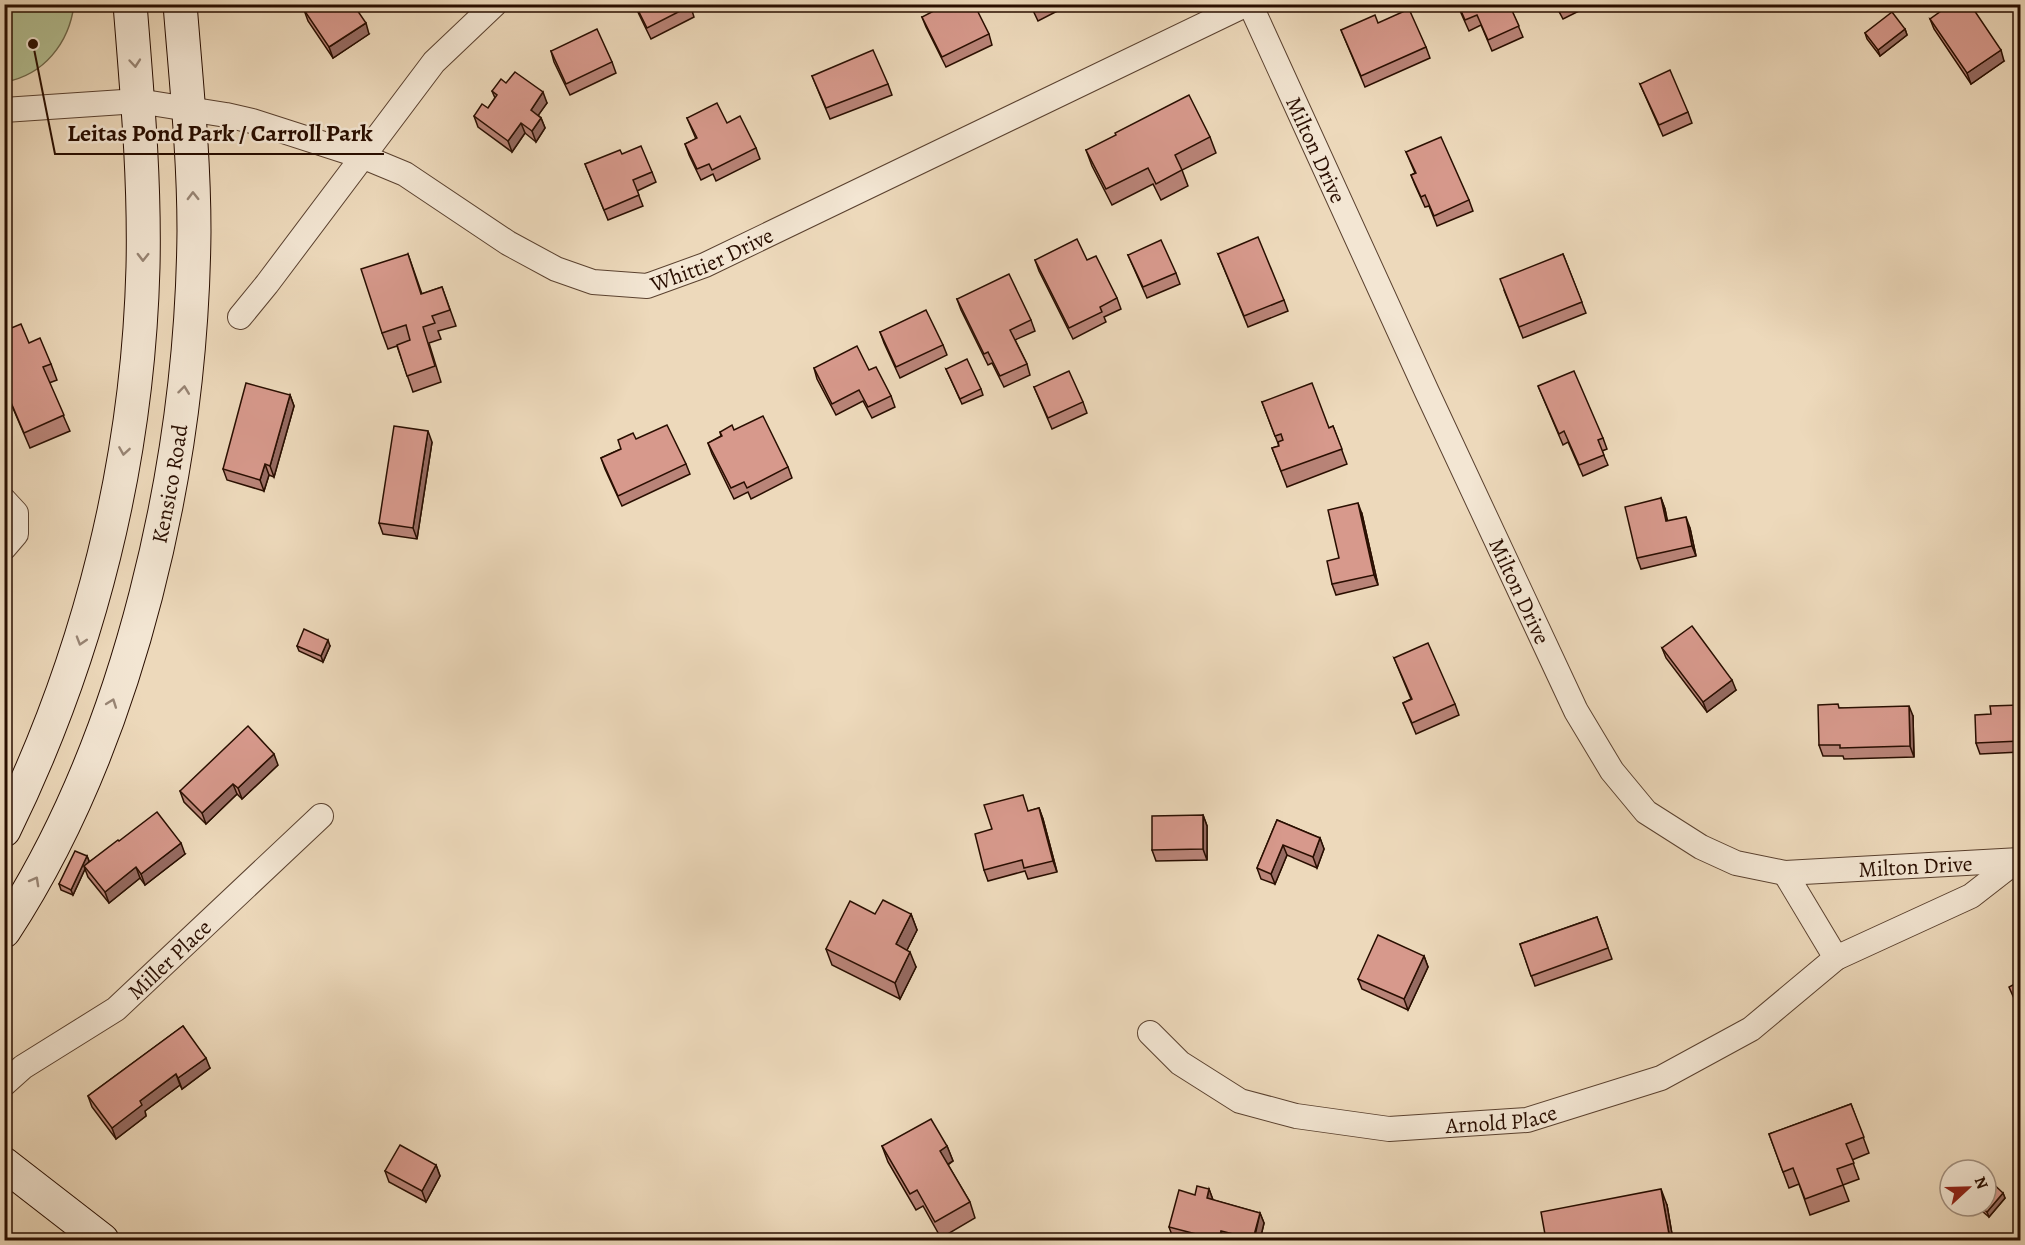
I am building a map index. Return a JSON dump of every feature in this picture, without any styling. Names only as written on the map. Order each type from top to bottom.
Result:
[{"type":"street","name":"Kensico Road","points":[[4,932],[51,851],[92,759],[126,661],[154,561],[174,458],[188,358],[194,231],[164,105],[130,4]]},
{"type":"street","name":"Kensico Road","points":[[4,830],[37,761],[70,675],[96,586],[121,470],[136,372],[141,301],[143,198],[164,105],[180,4]]},
{"type":"street","points":[[240,317],[364,157],[434,62],[495,4]]},
{"type":"street","name":"Whittier Drive","points":[[4,110],[164,105],[252,122],[364,157],[405,174],[508,243],[556,269],[593,282],[647,286],[705,265],[1249,4]]},
{"type":"street","name":"Milton Drive","points":[[1249,4],[1576,711],[1612,771],[1646,812],[1701,847],[1736,863],[1785,873],[2018,860]]},
{"type":"street","points":[[4,500],[16,513],[10,541]]},
{"type":"street","name":"Miller Place","points":[[4,1084],[23,1067],[116,1009],[321,816]]},
{"type":"street","name":"Arnold Place","points":[[1150,1033],[1180,1064],[1240,1101],[1296,1116],[1389,1129],[1527,1120],[1661,1078],[1751,1029],[1836,958],[1971,896],[2018,860]]},
{"type":"street","points":[[1785,873],[1836,958]]},
{"type":"street","points":[[4,1164],[102,1240]]},
{"type":"green space","points":[[4,5],[74,5],[67,32],[52,55],[32,72],[5,82]]},
{"type":"building","points":[[312,4],[353,4],[366,23],[329,47],[304,10]]},
{"type":"building","points":[[635,4],[690,4],[690,6],[647,28]]},
{"type":"building","points":[[947,4],[974,4],[989,34],[942,57],[922,17]]},
{"type":"building","points":[[1031,4],[1045,4],[1034,10]]},
{"type":"building","points":[[1458,4],[1509,4],[1519,26],[1488,40],[1477,15],[1465,20]]},
{"type":"building","points":[[1557,4],[1567,4],[1559,9]]},
{"type":"building","points":[[1951,4],[1970,4],[2001,50],[1967,73],[1930,19]]},
{"type":"building","points":[[1409,9],[1426,47],[1361,76],[1341,30],[1375,15],[1378,23]]},
{"type":"building","points":[[1892,12],[1905,29],[1878,50],[1865,33]]},
{"type":"building","points":[[597,29],[612,62],[566,84],[551,51]]},
{"type":"building","points":[[873,50],[888,84],[826,108],[812,76]]},
{"type":"building","points":[[1670,70],[1688,112],[1659,125],[1640,84]]},
{"type":"building","points":[[515,72],[543,92],[531,110],[541,118],[532,131],[521,123],[508,141],[474,116],[482,104],[488,108],[497,95],[492,91],[501,79],[506,83]]},
{"type":"building","points":[[1189,95],[1210,137],[1175,155],[1182,170],[1156,184],[1148,168],[1106,189],[1086,150]]},
{"type":"building","points":[[717,103],[727,123],[740,116],[756,148],[712,170],[709,164],[697,169],[685,144],[697,138],[687,118]]},
{"type":"building","points":[[1441,137],[1469,200],[1434,216],[1425,195],[1421,197],[1411,175],[1416,173],[1406,152]]},
{"type":"building","points":[[641,146],[652,172],[633,180],[639,195],[604,210],[585,164],[620,150],[622,154]]},
{"type":"building","points":[[1258,237],[1284,300],[1244,316],[1218,254]]},
{"type":"building","points":[[1077,239],[1087,260],[1096,256],[1117,298],[1100,307],[1102,312],[1069,328],[1035,260]]},
{"type":"building","points":[[1161,240],[1176,273],[1143,287],[1128,255]]},
{"type":"building","points":[[408,254],[421,294],[442,287],[450,310],[432,316],[435,323],[423,327],[435,366],[407,376],[397,345],[410,340],[406,325],[382,333],[361,269]]},
{"type":"building","points":[[1563,254],[1582,302],[1519,327],[1500,279]]},
{"type":"building","points":[[1009,274],[1031,320],[1010,330],[1027,364],[1000,376],[988,352],[984,354],[957,299]]},
{"type":"building","points":[[926,310],[943,345],[896,367],[880,332]]},
{"type":"building","points":[[21,324],[29,343],[40,338],[51,364],[43,367],[64,415],[24,433],[4,386],[4,331]]},
{"type":"building","points":[[857,346],[869,370],[876,367],[891,396],[868,407],[859,390],[832,404],[814,368]]},
{"type":"building","points":[[967,359],[981,389],[960,399],[946,369]]},
{"type":"building","points":[[1069,371],[1083,402],[1048,418],[1034,387]]},
{"type":"building","points":[[1574,371],[1603,438],[1598,440],[1604,455],[1579,465],[1564,431],[1559,434],[1538,386]]},
{"type":"building","points":[[246,383],[290,395],[270,466],[265,464],[260,480],[223,469]]},
{"type":"building","points":[[1312,383],[1329,428],[1333,426],[1342,449],[1281,471],[1272,448],[1279,446],[1278,442],[1283,440],[1281,434],[1275,436],[1262,402]]},
{"type":"building","points":[[763,416],[788,467],[747,488],[744,482],[731,488],[708,443],[722,436],[720,432],[732,425],[734,430]]},
{"type":"building","points":[[667,425],[686,464],[618,496],[601,458],[621,449],[618,440],[633,433],[636,439]]},
{"type":"building","points":[[394,426],[428,431],[413,528],[379,523]]},
{"type":"building","points":[[1661,498],[1666,521],[1686,517],[1692,546],[1637,558],[1625,507]]},
{"type":"building","points":[[1358,503],[1374,575],[1332,584],[1327,561],[1339,558],[1328,510]]},
{"type":"building","points":[[1692,626],[1732,680],[1703,702],[1662,648]]},
{"type":"building","points":[[304,629],[328,640],[321,656],[297,646]]},
{"type":"building","points":[[1428,643],[1455,704],[1412,723],[1403,703],[1412,699],[1394,658]]},
{"type":"building","points":[[1838,704],[1839,708],[1909,706],[1910,746],[1840,748],[1840,745],[1819,745],[1818,705]]},
{"type":"building","points":[[2020,705],[2020,741],[1976,743],[1975,715],[1991,714],[1990,706]]},
{"type":"building","points":[[248,726],[274,754],[238,788],[233,784],[202,813],[180,791]]},
{"type":"building","points":[[1023,795],[1028,811],[1039,808],[1053,861],[1024,868],[1022,860],[984,870],[975,834],[992,829],[984,805]]},
{"type":"building","points":[[157,812],[181,843],[141,874],[136,867],[105,892],[84,866]]},
{"type":"building","points":[[1203,815],[1203,849],[1152,850],[1152,816]]},
{"type":"building","points":[[1277,820],[1320,838],[1313,857],[1283,845],[1271,874],[1257,868]]},
{"type":"building","points":[[75,851],[87,856],[71,890],[59,884]]},
{"type":"building","points":[[883,900],[911,914],[896,944],[910,952],[895,983],[826,949],[850,901],[875,914]]},
{"type":"building","points":[[1597,917],[1608,948],[1531,976],[1520,944]]},
{"type":"building","points":[[1378,935],[1424,956],[1404,999],[1358,979]]},
{"type":"building","points":[[2020,981],[2020,1012],[2009,987]]},
{"type":"building","points":[[183,1026],[206,1058],[178,1078],[176,1074],[140,1101],[142,1105],[112,1128],[88,1096]]},
{"type":"building","points":[[1851,1104],[1864,1137],[1846,1144],[1854,1163],[1837,1169],[1843,1185],[1805,1199],[1793,1168],[1783,1172],[1769,1134]]},
{"type":"building","points":[[931,1119],[947,1146],[940,1151],[970,1202],[935,1222],[917,1190],[910,1194],[882,1146]]},
{"type":"building","points":[[400,1145],[436,1165],[422,1191],[385,1171]]},
{"type":"building","points":[[1197,1186],[1209,1189],[1207,1198],[1260,1213],[1253,1239],[1221,1231],[1219,1240],[1169,1227],[1179,1190],[1195,1195]]},
{"type":"building","points":[[1998,1188],[2003,1193],[1998,1199]]},
{"type":"building","points":[[1661,1189],[1669,1234],[1650,1237],[1651,1240],[1546,1240],[1541,1212]]},
{"type":"place","name":"Leitas Pond Park / Carroll Park","points":[[33,44]]}]
